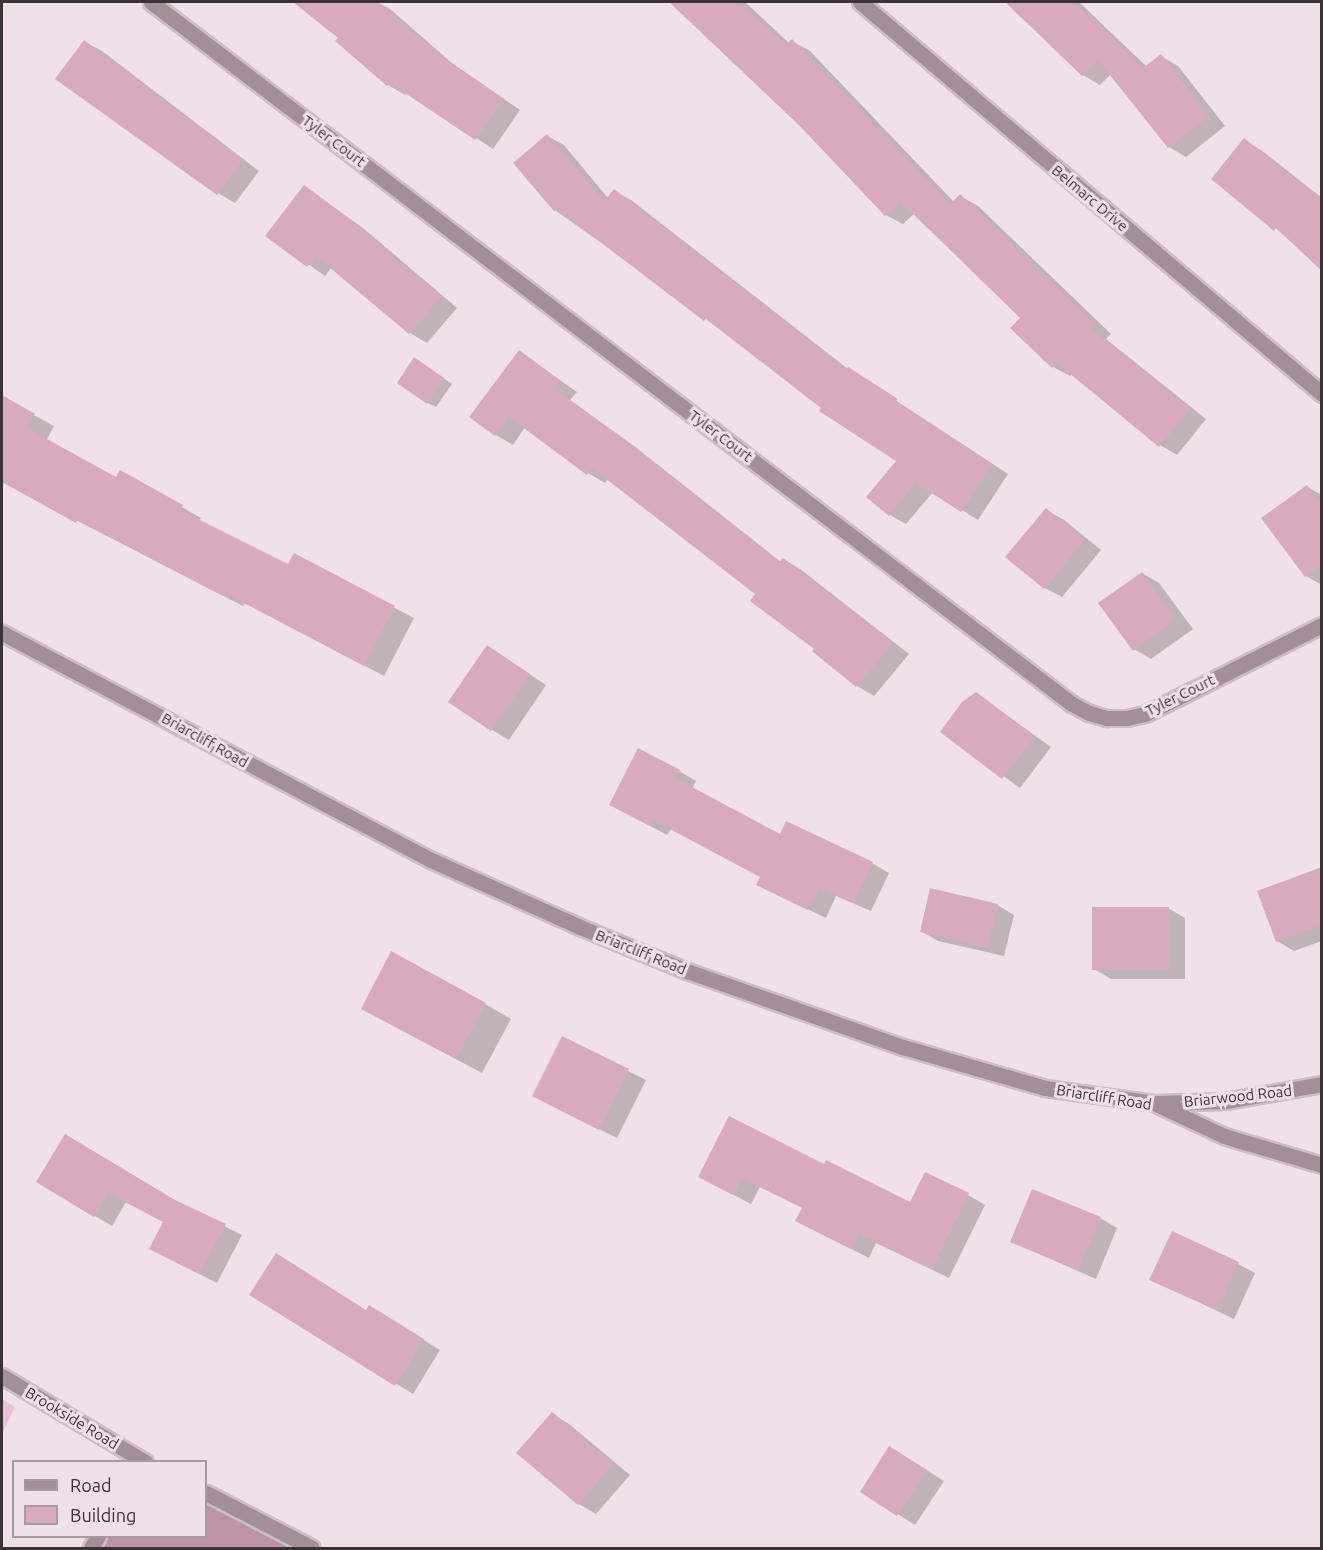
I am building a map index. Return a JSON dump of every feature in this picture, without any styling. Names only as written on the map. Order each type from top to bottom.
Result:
[{"type":"street","name":"Tyler Court","points":[[151,2],[1044,682],[1089,713],[1107,718],[1127,718],[1145,714],[1322,625]]},
{"type":"street","name":"Belmarc Drive","points":[[860,2],[1322,394]]},
{"type":"street","name":"Briarcliff Road","points":[[2,633],[431,860],[580,927],[784,1007],[903,1047],[1045,1088],[1154,1103],[1224,1136],[1322,1165]]},
{"type":"street","name":"Briarwood Road","points":[[1154,1103],[1225,1101],[1322,1084]]},
{"type":"street","name":"Brookside Road","points":[[2,1376],[141,1460]]},
{"type":"street","points":[[207,1494],[312,1548]]},
{"type":"shaded area","points":[[2,1399],[15,1407],[2,1434]]},
{"type":"shaded area","points":[[207,1497],[301,1548],[91,1548],[97,1538],[207,1538]]},
{"type":"building","points":[[293,2],[377,2],[436,52],[504,99],[475,140],[390,83],[387,86],[335,41],[338,38]]},
{"type":"building","points":[[669,2],[740,2],[786,45],[792,39],[950,204],[960,194],[1094,323],[1090,328],[1190,409],[1159,447],[1057,363],[1052,368],[1010,328],[1020,318],[900,201],[885,216],[799,125]]},
{"type":"building","points":[[1005,2],[1074,2],[1143,68],[1161,54],[1209,116],[1168,148],[1098,60],[1082,76]]},
{"type":"building","points":[[84,40],[243,160],[217,195],[55,79]]},
{"type":"building","points":[[547,134],[604,201],[614,189],[846,369],[848,367],[898,399],[896,401],[992,464],[961,512],[916,483],[889,516],[866,497],[896,461],[819,411],[821,408],[706,319],[704,321],[557,209],[554,211],[513,163]]},
{"type":"building","points":[[1244,138],[1322,200],[1322,271],[1276,228],[1274,231],[1211,179]]},
{"type":"building","points":[[304,185],[346,216],[441,297],[409,334],[316,256],[307,267],[265,236]]},
{"type":"building","points":[[519,350],[561,381],[554,389],[617,434],[779,562],[783,558],[893,643],[856,687],[812,651],[814,649],[750,601],[755,594],[592,468],[587,475],[509,417],[495,436],[469,417]]},
{"type":"building","points":[[414,357],[444,378],[427,404],[397,383]]},
{"type":"building","points":[[2,395],[35,414],[27,428],[116,477],[120,470],[183,505],[180,510],[288,564],[294,553],[395,606],[364,666],[225,593],[223,596],[77,520],[76,523],[2,482]]},
{"type":"building","points":[[1307,485],[1322,505],[1322,565],[1305,577],[1261,518]]},
{"type":"building","points":[[1046,508],[1085,540],[1044,589],[1005,557]]},
{"type":"building","points":[[1142,572],[1176,619],[1133,651],[1098,603]]},
{"type":"building","points":[[487,645],[530,674],[491,731],[448,702]]},
{"type":"building","points":[[976,692],[1035,736],[1002,779],[940,732],[962,702]]},
{"type":"building","points":[[638,748],[680,770],[675,778],[780,834],[786,821],[873,862],[853,903],[819,887],[808,910],[756,885],[760,877],[653,820],[650,826],[609,805]]},
{"type":"building","points":[[1322,867],[1322,925],[1276,942],[1257,891]]},
{"type":"building","points":[[930,888],[998,904],[987,948],[920,932]]},
{"type":"building","points":[[1092,907],[1169,907],[1169,970],[1092,970]]},
{"type":"building","points":[[391,951],[486,1003],[456,1059],[361,1009]]},
{"type":"building","points":[[562,1036],[629,1069],[599,1130],[532,1096]]},
{"type":"building","points":[[729,1116],[824,1164],[826,1160],[910,1202],[925,1172],[969,1193],[932,1269],[859,1234],[851,1249],[795,1221],[802,1208],[742,1178],[733,1195],[698,1177]]},
{"type":"building","points":[[65,1134],[175,1200],[226,1224],[199,1274],[149,1249],[163,1222],[108,1193],[94,1217],[36,1182]]},
{"type":"building","points":[[1032,1189],[1101,1217],[1078,1270],[1010,1242]]},
{"type":"building","points":[[1172,1231],[1239,1262],[1216,1310],[1149,1280]]},
{"type":"building","points":[[276,1253],[366,1310],[369,1305],[424,1339],[395,1386],[249,1295]]},
{"type":"building","points":[[552,1412],[613,1464],[578,1505],[516,1453]]},
{"type":"building","points":[[889,1446],[927,1470],[897,1516],[860,1492]]}]
